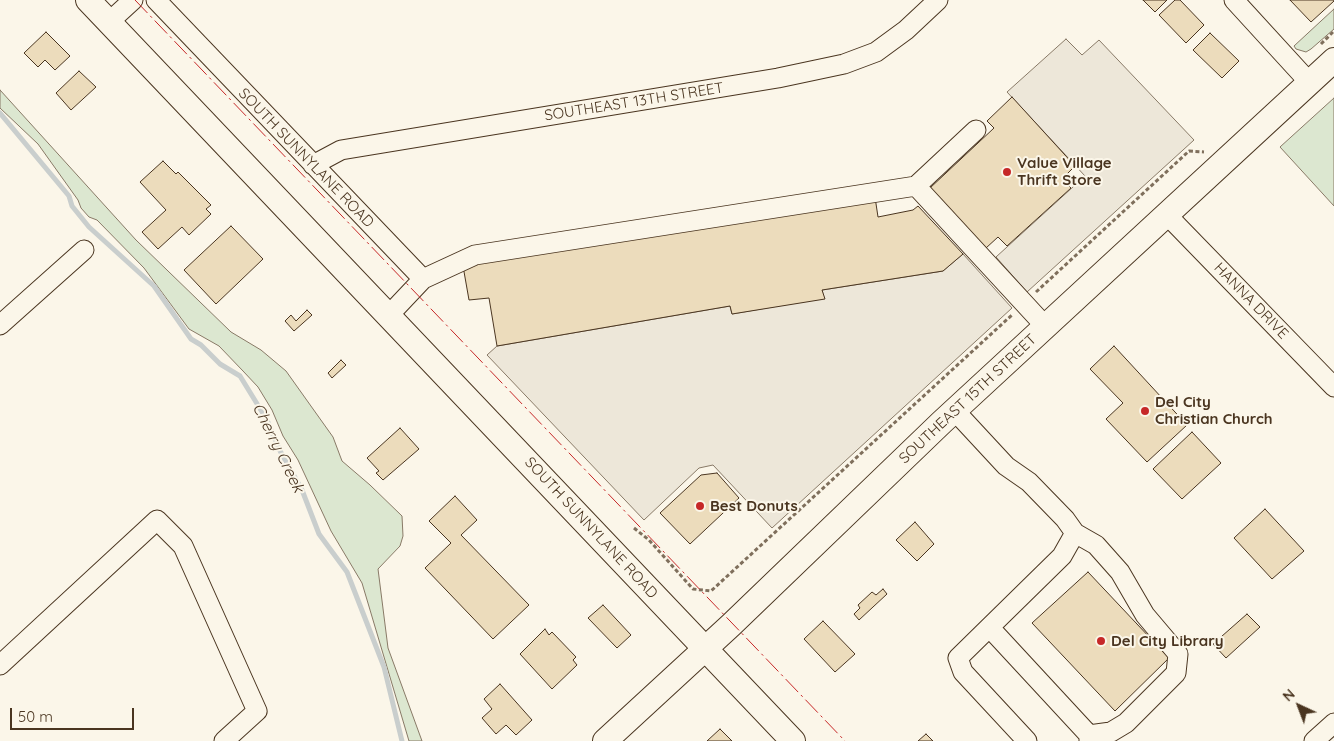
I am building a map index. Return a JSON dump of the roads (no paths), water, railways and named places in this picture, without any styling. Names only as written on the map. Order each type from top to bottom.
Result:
[{"type":"main road","name":"SOUTH SUNNYLANE ROAD","points":[[88,0],[793,741]]},
{"type":"main road","name":"SOUTHEAST 15TH STREET","points":[[605,741],[1167,214],[1303,75],[1334,60]]},
{"type":"street","points":[[109,22],[133,0]]},
{"type":"street","name":"SOUTH SUNNYLANE ROAD","points":[[156,0],[423,279]]},
{"type":"street","name":"SOUTHEAST 13TH STREET","points":[[313,165],[340,150],[778,78],[844,64],[876,52],[906,30],[937,0]]},
{"type":"street","points":[[1234,0],[1303,75]]},
{"type":"street","points":[[389,315],[423,279],[475,254],[916,186],[976,130]]},
{"type":"street","points":[[916,186],[1046,327]]},
{"type":"street","name":"HANNA DRIVE","points":[[1167,214],[1334,387]]},
{"type":"street","points":[[0,325],[84,250]]},
{"type":"street","points":[[955,411],[1006,466],[1029,482],[1065,518],[1075,533],[1096,545],[1120,572],[1145,615],[1178,654],[1176,673],[1126,723],[1111,732],[1089,738],[990,628]]},
{"type":"street","points":[[0,665],[157,520],[183,546],[257,710],[224,741]]},
{"type":"street","points":[[1028,741],[963,672],[958,658],[1062,556],[1075,533]]},
{"type":"street","points":[[1314,741],[1334,723]]},
{"type":"waterway","name":"Cherry Creek","points":[[0,113],[69,196],[72,206],[89,227],[154,286],[191,339],[201,345],[220,364],[240,376],[267,420],[279,449],[302,490],[319,534],[347,572],[384,667],[402,741]]},
{"type":"place","name":"Value Village Thrift Store","points":[[1007,172]]},
{"type":"place","name":"Del City Christian Church","points":[[1145,411]]},
{"type":"place","name":"Best Donuts","points":[[700,506]]},
{"type":"place","name":"Del City Library","points":[[1101,641]]}]
